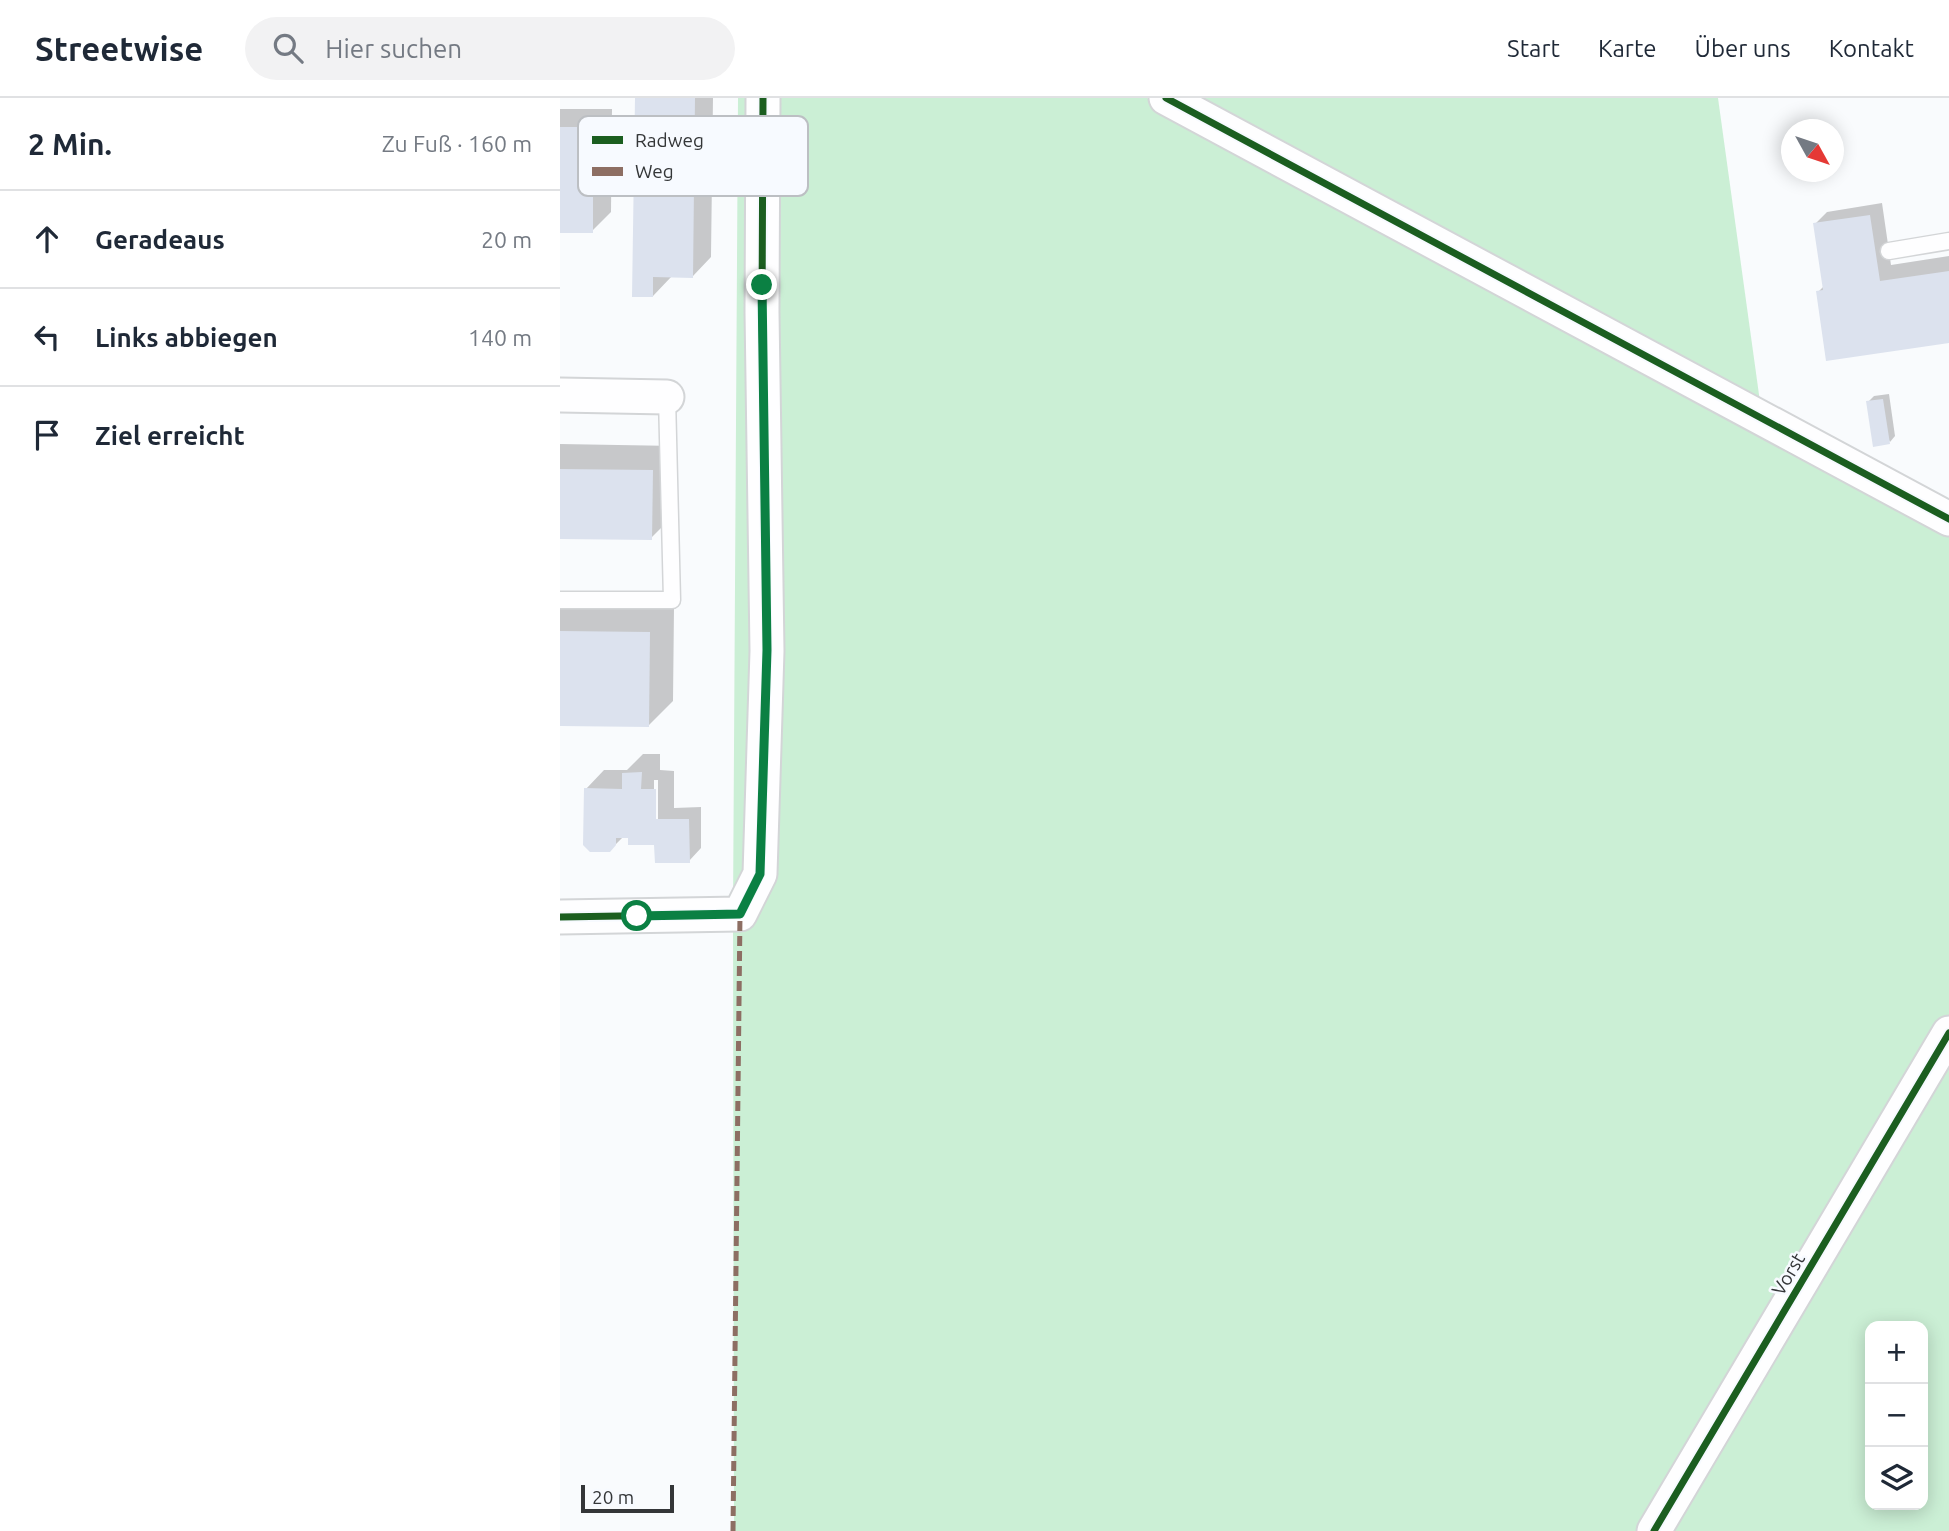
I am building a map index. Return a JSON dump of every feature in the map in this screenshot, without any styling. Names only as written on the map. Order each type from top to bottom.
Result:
[{"type":"street","points":[[762,98],[762,116]]},
{"type":"street","points":[[1166,98],[1949,519]]},
{"type":"street","points":[[560,917],[740,914],[760,874],[767,650],[762,196]]},
{"type":"street","points":[[560,395],[667,397]]},
{"type":"street","name":"Vorst","points":[[1654,1531],[1949,1033]]},
{"type":"lane","points":[[1889,251],[1949,241]]},
{"type":"lane","points":[[560,600],[672,600],[667,397]]},
{"type":"green space","points":[[738,98],[1147,98],[1949,528],[1949,1531],[734,1531],[733,911],[737,196],[808,196],[808,116],[738,116]]},
{"type":"green space","points":[[1182,98],[1718,98],[1761,409]]},
{"type":"building","points":[[635,98],[695,98],[695,116],[635,116]]},
{"type":"building","points":[[560,127],[578,127],[578,196],[593,196],[593,233],[560,233]]},
{"type":"building","points":[[634,196],[694,196],[693,278],[653,277],[653,297],[632,297]]},
{"type":"building","points":[[1870,215],[1880,281],[1949,271],[1949,343],[1826,361],[1816,291],[1823,290],[1813,223]]},
{"type":"building","points":[[1883,399],[1890,444],[1873,447],[1866,401]]},
{"type":"building","points":[[560,469],[653,470],[652,540],[560,539]]},
{"type":"building","points":[[560,631],[650,632],[649,727],[560,726]]},
{"type":"building","points":[[642,772],[641,789],[656,789],[656,819],[689,819],[690,863],[655,863],[654,845],[628,845],[628,838],[616,838],[616,845],[610,852],[590,852],[583,845],[584,788],[622,789],[622,773]]},
{"type":"marked path","points":[[733,1531],[740,914]]},
{"type":"cycle path","points":[[763,98],[763,116]]},
{"type":"cycle path","points":[[1166,98],[1949,519]]},
{"type":"cycle path","points":[[560,917],[740,914],[760,874],[767,651],[763,196]]},
{"type":"cycle path","points":[[1654,1531],[1949,1033]]},
{"type":"route","points":[[637,916],[740,914],[760,874],[767,650],[762,285]]}]
